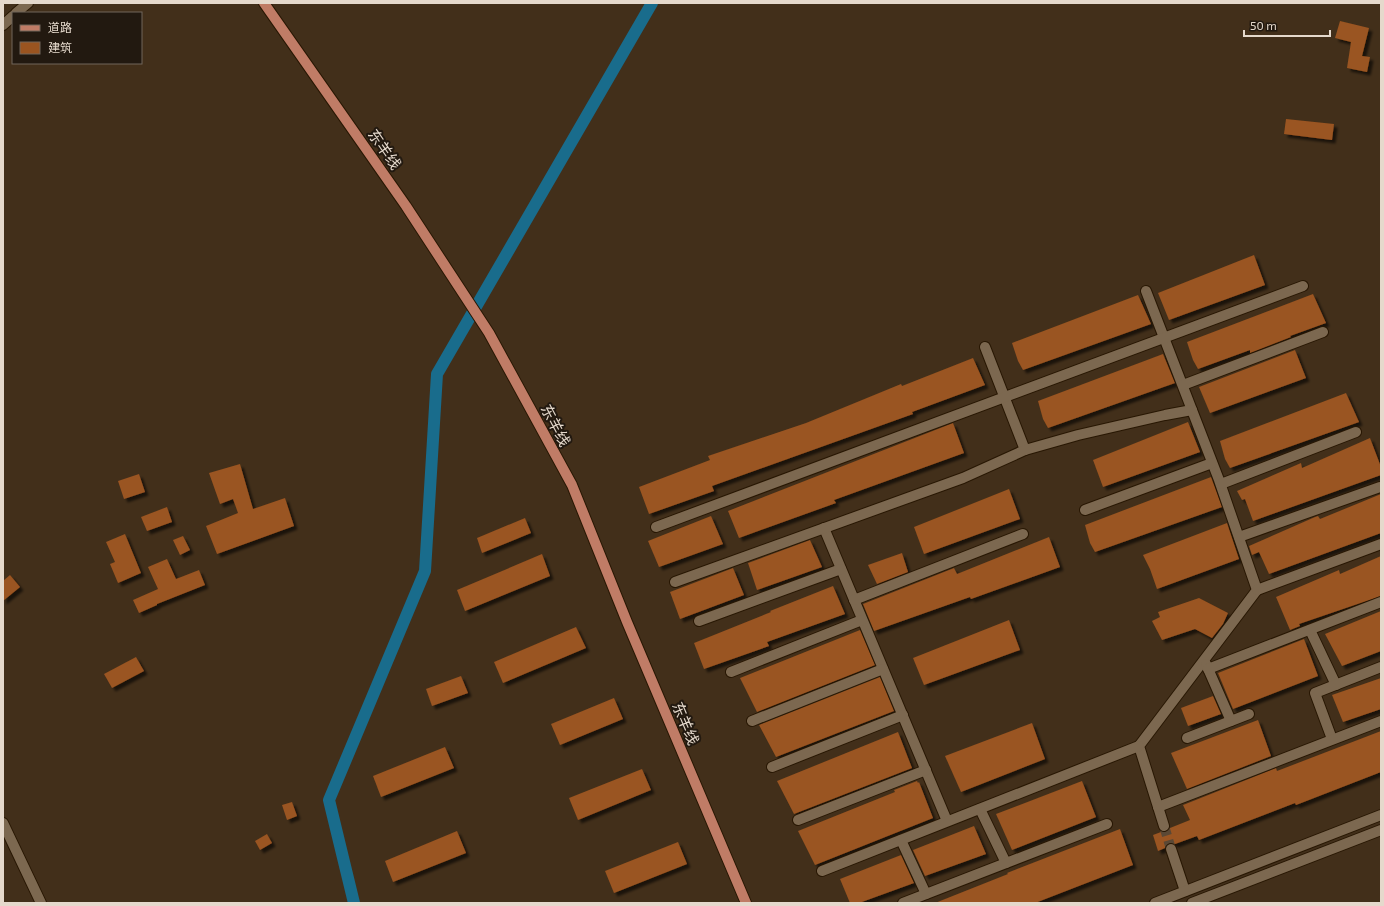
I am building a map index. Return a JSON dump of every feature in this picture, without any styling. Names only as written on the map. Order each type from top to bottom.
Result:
[{"type":"main road","name":"东羊线","points":[[264,3],[406,206],[489,333],[572,485],[627,622],[746,903]]},
{"type":"street","points":[[17,12],[28,3]]},
{"type":"street","points":[[3,25],[12,17]]},
{"type":"street","points":[[656,526],[1303,286]]},
{"type":"street","points":[[1146,291],[1221,484],[1257,590]]},
{"type":"street","points":[[1183,386],[1323,332]]},
{"type":"street","points":[[985,347],[1025,450]]},
{"type":"street","points":[[675,582],[963,478],[1025,450],[1078,435],[1192,410]]},
{"type":"street","points":[[1221,484],[1356,432]]},
{"type":"street","points":[[1085,510],[1212,463]]},
{"type":"street","points":[[1238,537],[1380,487]]},
{"type":"street","points":[[824,528],[947,821]]},
{"type":"street","points":[[854,600],[1023,534]]},
{"type":"street","points":[[822,871],[1139,746],[1206,664],[1257,590],[1381,544]]},
{"type":"street","points":[[699,621],[841,569]]},
{"type":"street","points":[[1206,664],[1310,630],[1381,602]]},
{"type":"street","points":[[731,672],[862,620]]},
{"type":"street","points":[[1310,630],[1336,685]]},
{"type":"street","points":[[1206,664],[1230,721]]},
{"type":"street","points":[[1332,740],[1315,693],[1381,667]]},
{"type":"street","points":[[752,720],[883,669]]},
{"type":"street","points":[[1187,738],[1249,714]]},
{"type":"street","points":[[772,766],[903,715]]},
{"type":"street","points":[[1158,807],[1381,720]]},
{"type":"street","points":[[1139,746],[1164,826]]},
{"type":"street","points":[[798,820],[926,770]]},
{"type":"street","points":[[980,809],[1006,863]]},
{"type":"street","points":[[1155,903],[1381,815]]},
{"type":"street","points":[[3,823],[41,903]]},
{"type":"street","points":[[903,903],[1106,824]]},
{"type":"street","points":[[1192,903],[1381,830]]},
{"type":"street","points":[[901,840],[926,894]]},
{"type":"street","points":[[1172,849],[1185,891]]},
{"type":"building","points":[[1340,21],[1369,28],[1362,56],[1370,57],[1367,72],[1347,68],[1351,42],[1335,38]]},
{"type":"building","points":[[1286,119],[1334,124],[1332,140],[1284,134]]},
{"type":"building","points":[[1254,255],[1265,285],[1169,320],[1158,293]]},
{"type":"building","points":[[1313,294],[1326,323],[1250,353],[1250,350],[1198,369],[1193,360],[1187,342]]},
{"type":"building","points":[[1138,295],[1151,324],[1023,370],[1018,361],[1012,343]]},
{"type":"building","points":[[1295,350],[1306,378],[1210,413],[1199,387]]},
{"type":"building","points":[[1163,354],[1175,383],[1048,428],[1043,419],[1038,401]]},
{"type":"building","points":[[973,358],[985,385],[912,412],[913,414],[712,486],[714,491],[649,514],[639,487],[710,460],[708,456],[806,423],[901,384],[902,386]]},
{"type":"building","points":[[1346,393],[1359,422],[1230,468],[1225,459],[1220,441]]},
{"type":"building","points":[[1188,422],[1200,452],[1103,487],[1093,460]]},
{"type":"building","points":[[953,423],[964,453],[834,500],[836,503],[739,538],[728,511]]},
{"type":"building","points":[[1370,438],[1381,467],[1381,475],[1253,521],[1245,499],[1242,500],[1237,491],[1301,463],[1302,468]]},
{"type":"building","points":[[240,464],[253,509],[285,498],[294,526],[217,554],[206,526],[238,513],[233,499],[220,504],[209,473]]},
{"type":"building","points":[[139,474],[145,492],[124,499],[118,481]]},
{"type":"building","points":[[1211,477],[1222,507],[1095,552],[1090,543],[1085,525]]},
{"type":"building","points":[[1009,489],[1020,519],[924,554],[914,527]]},
{"type":"building","points":[[1381,494],[1381,533],[1269,574],[1259,552],[1252,555],[1249,546],[1315,517],[1318,516],[1320,519]]},
{"type":"building","points":[[167,507],[172,522],[147,531],[141,517]]},
{"type":"building","points":[[711,516],[723,544],[659,567],[648,541]]},
{"type":"building","points":[[525,518],[531,533],[482,553],[477,538]]},
{"type":"building","points":[[1227,523],[1239,559],[1157,589],[1143,555]]},
{"type":"building","points":[[125,534],[141,573],[118,583],[110,564],[115,562],[106,542]]},
{"type":"building","points":[[183,536],[190,550],[180,555],[173,540]]},
{"type":"building","points":[[1049,537],[1060,567],[971,599],[970,597],[874,631],[863,604],[954,568],[957,574]]},
{"type":"building","points":[[810,540],[822,567],[757,590],[748,563]]},
{"type":"building","points":[[902,553],[908,572],[877,584],[868,565]]},
{"type":"building","points":[[542,554],[550,576],[465,611],[457,590]]},
{"type":"building","points":[[1381,556],[1381,596],[1299,624],[1300,626],[1290,630],[1276,597],[1339,570],[1340,574]]},
{"type":"building","points":[[167,559],[176,579],[199,570],[205,585],[157,604],[139,613],[133,600],[158,589],[148,567]]},
{"type":"building","points":[[733,568],[744,595],[680,619],[670,592]]},
{"type":"building","points":[[10,575],[20,587],[3,601],[3,581]]},
{"type":"building","points":[[833,586],[845,614],[767,642],[769,646],[704,669],[694,643]]},
{"type":"building","points":[[1199,598],[1228,613],[1223,624],[1212,638],[1195,629],[1162,640],[1152,621],[1160,617],[1158,612]]},
{"type":"building","points":[[1381,611],[1381,651],[1342,666],[1325,634]]},
{"type":"building","points":[[1009,620],[1020,650],[924,685],[913,658]]},
{"type":"building","points":[[576,627],[586,648],[503,683],[494,662]]},
{"type":"building","points":[[860,630],[875,665],[757,712],[740,678]]},
{"type":"building","points":[[1304,639],[1318,676],[1233,709],[1218,673]]},
{"type":"building","points":[[136,657],[144,671],[112,688],[104,674]]},
{"type":"building","points":[[461,676],[468,693],[432,706],[426,689]]},
{"type":"building","points":[[880,677],[894,711],[776,757],[759,725]]},
{"type":"building","points":[[1381,678],[1381,709],[1343,722],[1332,695]]},
{"type":"building","points":[[1213,696],[1221,714],[1188,726],[1181,708]]},
{"type":"building","points":[[614,698],[623,719],[560,745],[551,724]]},
{"type":"building","points":[[1258,720],[1271,756],[1187,789],[1171,753]]},
{"type":"building","points":[[1032,723],[1045,759],[961,792],[945,756]]},
{"type":"building","points":[[1381,731],[1381,772],[1199,840],[1197,836],[1175,844],[1169,843],[1165,848],[1158,851],[1153,835],[1166,832],[1170,828],[1190,820],[1183,805],[1276,768],[1277,771]]},
{"type":"building","points":[[898,732],[912,768],[794,814],[777,781]]},
{"type":"building","points":[[445,747],[454,768],[381,797],[373,776]]},
{"type":"building","points":[[642,769],[651,790],[578,820],[569,798]]},
{"type":"building","points":[[917,781],[918,783],[919,782],[933,818],[815,865],[798,831],[895,792],[894,790]]},
{"type":"building","points":[[1082,781],[1096,817],[1012,850],[996,814]]},
{"type":"building","points":[[292,802],[297,816],[287,820],[282,805]]},
{"type":"building","points":[[974,826],[986,854],[925,876],[913,850]]},
{"type":"building","points":[[1120,829],[1133,865],[1035,903],[935,903],[1008,874],[1007,873]]},
{"type":"building","points":[[457,831],[466,853],[393,882],[385,861]]},
{"type":"building","points":[[267,834],[272,843],[260,850],[255,841]]},
{"type":"building","points":[[678,842],[687,864],[614,893],[605,871]]},
{"type":"building","points":[[901,855],[914,883],[859,903],[850,903],[840,879]]},
{"type":"waterway","points":[[354,903],[329,800],[425,571],[437,374],[652,3]]},
{"type":"tunnel","points":[[1164,826],[1171,849]]}]
